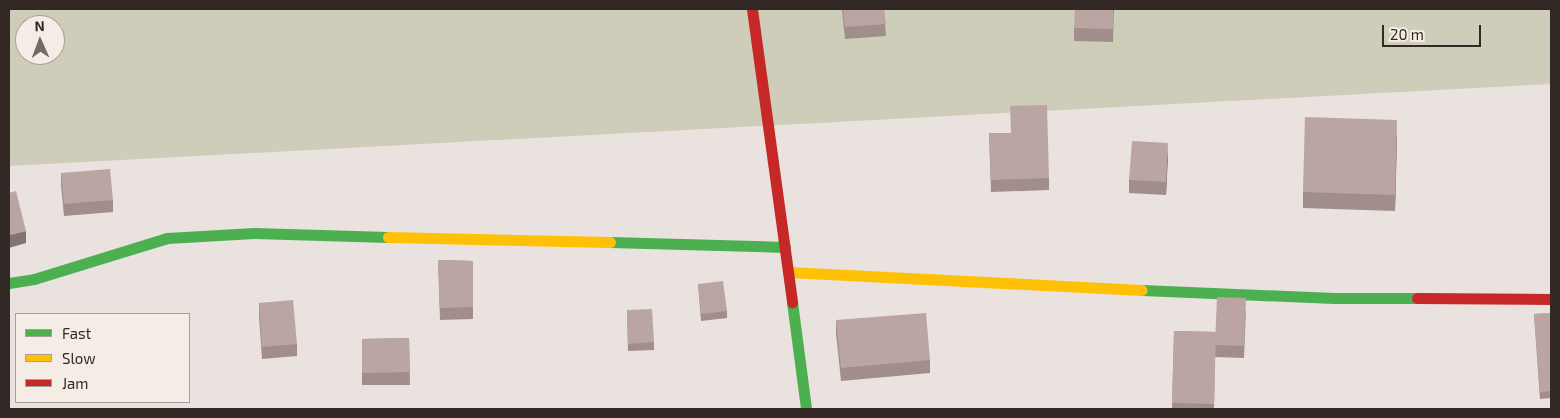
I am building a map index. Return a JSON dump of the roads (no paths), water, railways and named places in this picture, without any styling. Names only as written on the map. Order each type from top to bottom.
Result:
[{"type":"street","points":[[752,9],[806,409]]},
{"type":"street","points":[[9,283],[34,278],[167,238],[254,233],[785,247]]},
{"type":"street","points":[[788,272],[1078,288],[1334,298],[1551,299]]}]
